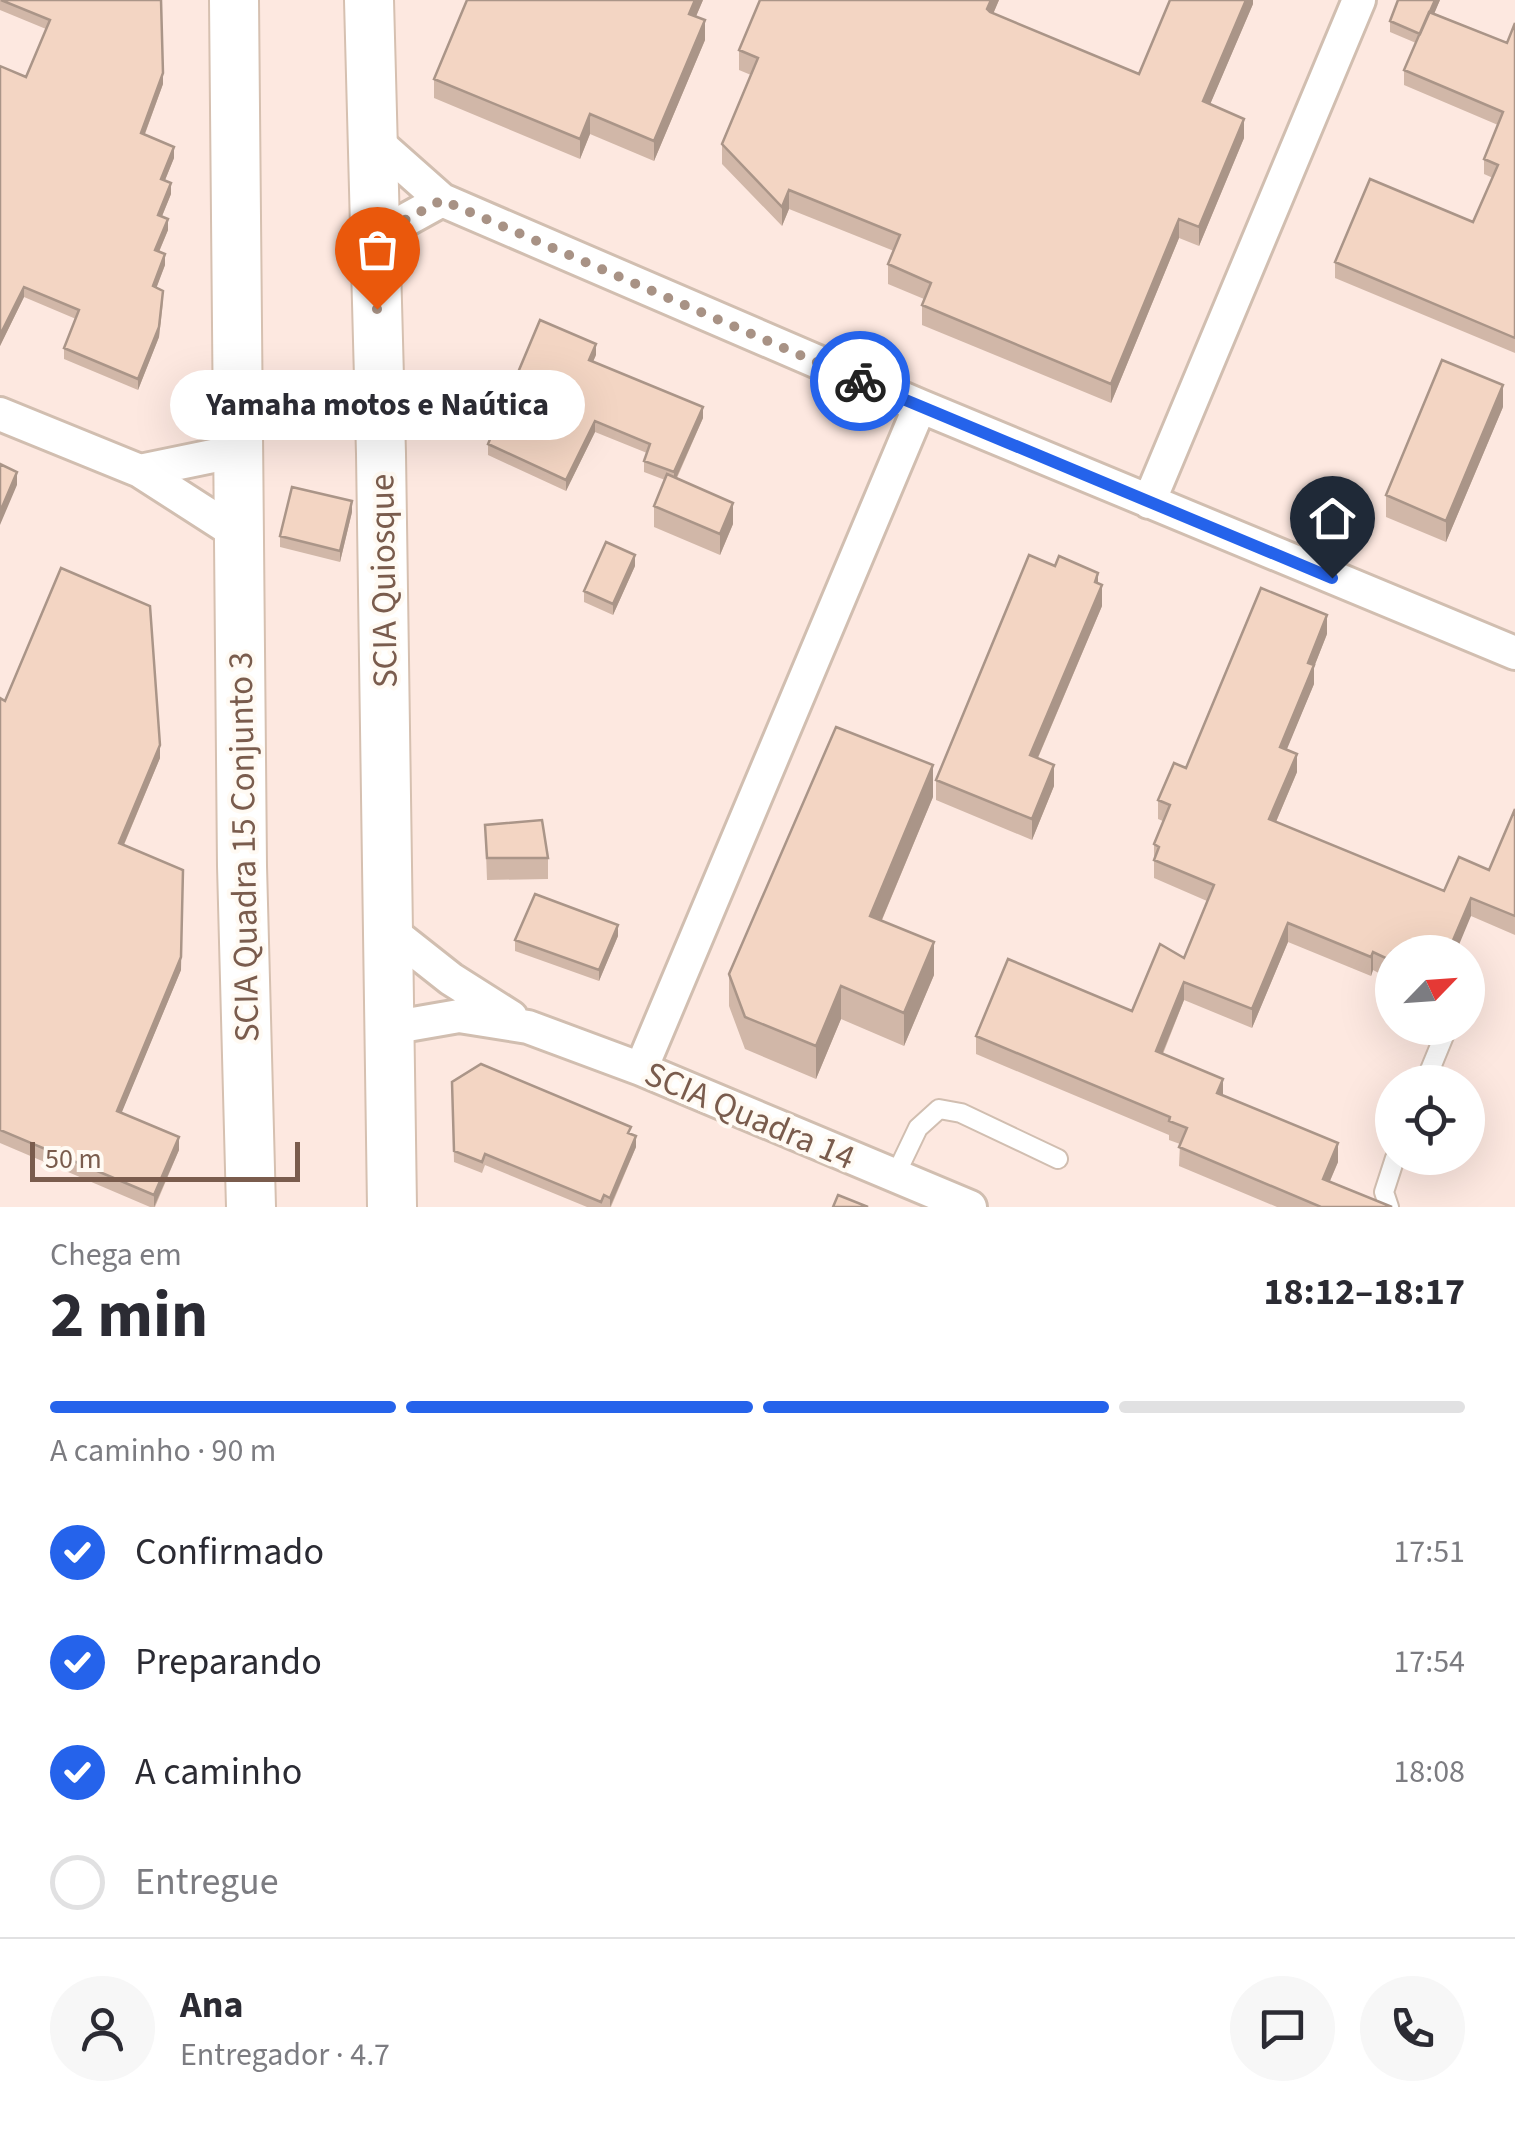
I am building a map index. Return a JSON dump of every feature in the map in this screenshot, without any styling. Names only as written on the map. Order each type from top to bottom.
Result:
[{"type":"main road","name":"SCIA Quadra 15 Conjunto 3","points":[[234,0],[238,534],[251,1207]]},
{"type":"main road","name":"SCIA Quiosque","points":[[369,0],[392,1207]]},
{"type":"street","points":[[1149,502],[1360,0]]},
{"type":"street","points":[[372,160],[442,200],[920,406],[1515,653]]},
{"type":"street","points":[[374,237],[442,200]]},
{"type":"street","points":[[641,1069],[920,406]]},
{"type":"street","points":[[0,414],[140,471],[238,534]]},
{"type":"street","points":[[140,471],[238,469]]},
{"type":"street","name":"SCIA Quadra 14","points":[[389,930],[450,979],[528,1028]]},
{"type":"street","name":"SCIA Quadra 14","points":[[390,1028],[459,1016],[528,1028],[641,1069],[970,1207]]},
{"type":"lane","points":[[895,1176],[918,1128],[939,1109],[961,1113],[1058,1159]]},
{"type":"lane","points":[[1389,1207],[1384,1192],[1390,1175]]},
{"type":"shaded area","points":[[0,0],[1515,0],[1515,1207],[0,1207]]},
{"type":"building","points":[[1,0],[161,0],[163,73],[141,133],[174,147],[161,179],[171,183],[158,215],[168,219],[155,250],[165,254],[153,286],[163,291],[159,327],[138,379],[64,348],[79,310],[24,287],[0,335],[0,66],[26,77],[50,20]]},
{"type":"building","points":[[467,0],[695,0],[689,14],[705,20],[654,141],[590,114],[580,139],[434,79]]},
{"type":"building","points":[[760,0],[991,0],[987,9],[990,12],[1139,74],[1170,0],[1246,0],[1203,101],[1244,119],[1199,227],[1179,219],[1111,384],[922,305],[931,283],[888,264],[900,235],[789,190],[782,207],[722,144],[758,58],[739,50]]},
{"type":"building","points":[[1398,0],[1435,0],[1420,34],[1390,21]]},
{"type":"building","points":[[1429,12],[1507,43],[1515,23],[1515,338],[1335,262],[1370,179],[1473,222],[1498,165],[1484,159],[1503,112],[1404,70]]},
{"type":"building","points":[[540,320],[596,344],[589,360],[703,407],[674,472],[644,461],[650,444],[595,421],[566,480],[488,444]]},
{"type":"building","points":[[1442,360],[1503,385],[1446,521],[1386,495]]},
{"type":"building","points":[[0,464],[17,472],[0,512]]},
{"type":"building","points":[[667,474],[733,503],[720,534],[654,506]]},
{"type":"building","points":[[292,487],[352,501],[340,551],[280,536]]},
{"type":"building","points":[[606,542],[635,555],[613,604],[584,591]]},
{"type":"building","points":[[1029,555],[1055,566],[1059,556],[1098,573],[1095,582],[1102,585],[1030,755],[1054,765],[1032,819],[936,780]]},
{"type":"building","points":[[61,568],[150,606],[160,745],[119,843],[183,870],[181,957],[117,1111],[179,1137],[154,1195],[0,1130],[0,698],[5,701]]},
{"type":"building","points":[[1261,588],[1327,615],[1308,663],[1314,665],[1280,747],[1297,754],[1269,819],[1444,891],[1459,857],[1489,870],[1515,809],[1515,916],[1471,898],[1455,935],[1375,935],[1375,953],[1371,957],[1288,923],[1252,1009],[1184,982],[1156,1051],[1223,1079],[1217,1093],[1338,1143],[1323,1179],[1392,1207],[1321,1207],[1179,1147],[1187,1128],[1169,1121],[1170,1117],[976,1036],[1008,959],[1132,1011],[1160,944],[1184,958],[1214,885],[1154,860],[1159,847],[1154,844],[1170,805],[1158,800],[1174,763],[1186,768]]},
{"type":"building","points":[[836,727],[933,765],[870,916],[934,942],[904,1013],[841,986],[816,1046],[745,1017],[729,974]]},
{"type":"building","points":[[542,820],[548,858],[487,858],[485,825]]},
{"type":"building","points":[[535,894],[618,925],[599,970],[515,940]]},
{"type":"building","points":[[481,1064],[631,1127],[628,1133],[636,1136],[610,1198],[604,1195],[601,1202],[485,1154],[482,1162],[454,1151],[452,1082]]},
{"type":"building","points":[[838,1195],[868,1207],[833,1207]]},
{"type":"way so far","points":[[377,309],[374,237],[442,200],[860,381]]},
{"type":"place","name":"Yamaha motos e Naútica","points":[[377,309]]},
{"type":"route","points":[[860,381],[1332,578]]}]
